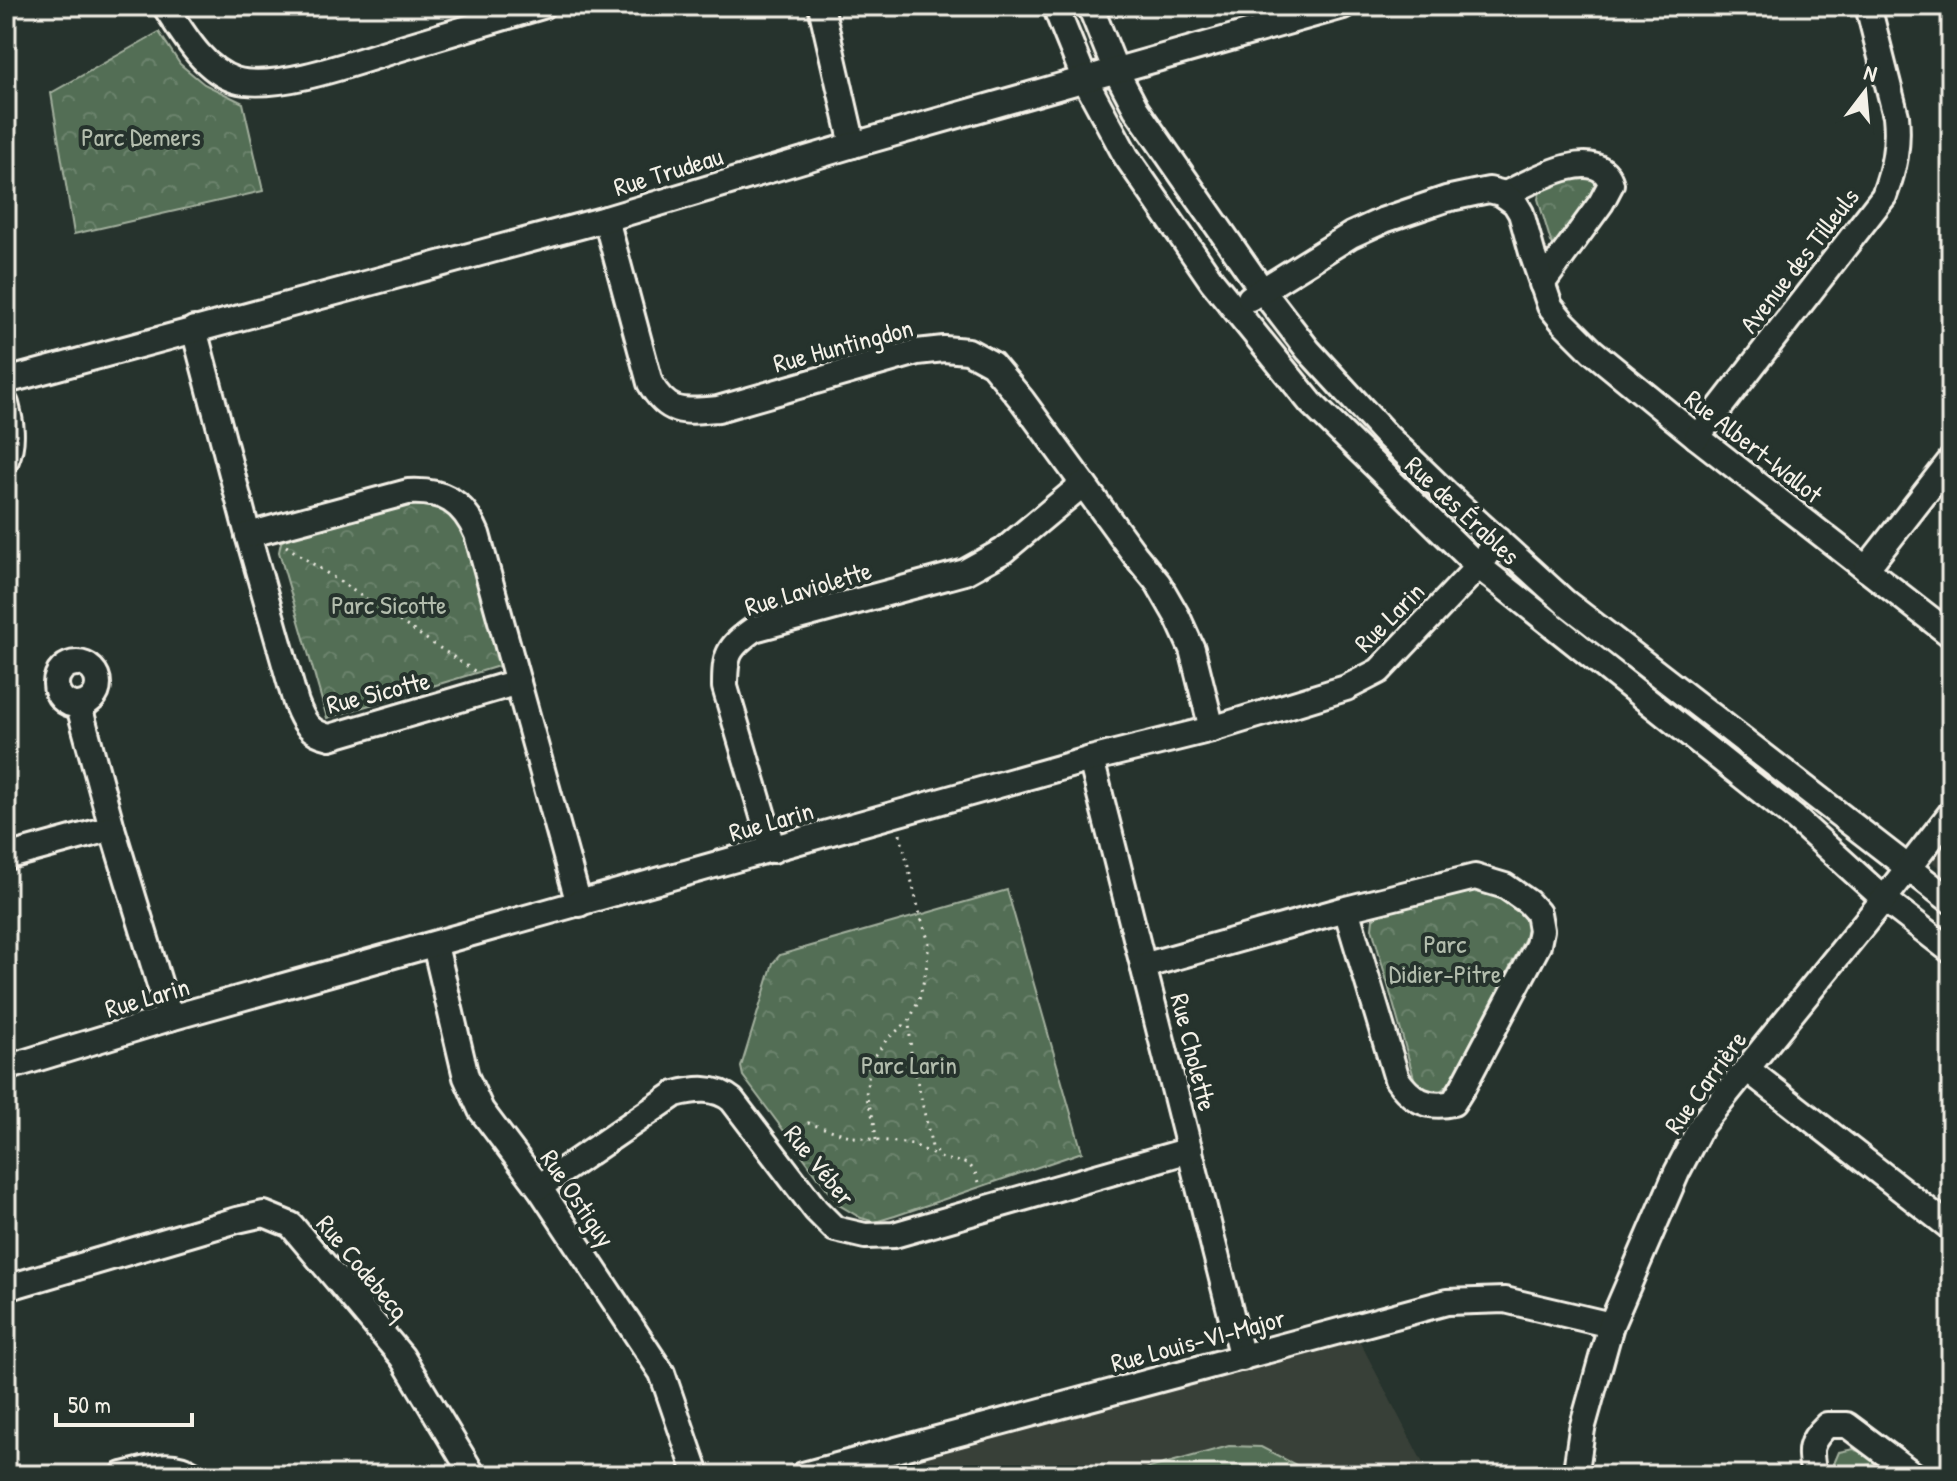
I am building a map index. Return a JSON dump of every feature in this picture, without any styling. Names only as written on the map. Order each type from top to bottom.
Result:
[{"type":"street","points":[[165,6],[209,66],[234,80],[268,84],[326,70],[542,6]]},
{"type":"street","points":[[821,6],[853,145]]},
{"type":"street","name":"Rue des Érables","points":[[1055,6],[1085,80],[1126,156],[1212,281],[1311,403],[1477,565],[1795,818],[1884,899],[1951,951]]},
{"type":"street","name":"Rue des Érables","points":[[1090,6],[1116,71],[1136,109],[1262,290],[1308,350],[1385,434],[1565,602],[1951,901]]},
{"type":"street","name":"Rue Trudeau","points":[[6,381],[606,219],[853,145],[1343,6]]},
{"type":"street","name":"Avenue des Tilleuls","points":[[1697,437],[1884,196],[1892,175],[1898,133],[1868,6]]},
{"type":"street","points":[[1234,308],[1351,235],[1384,220],[1474,193],[1489,190],[1504,195],[1579,164],[1601,169],[1611,184],[1601,203],[1542,284]]},
{"type":"street","name":"Rue Albert-Wallot","points":[[1504,195],[1515,203],[1521,213],[1550,306],[1592,351],[1951,635]]},
{"type":"street","name":"Rue Huntingdon","points":[[606,219],[650,383],[659,398],[675,410],[718,409],[917,352],[944,349],[968,351],[992,364],[1158,583],[1192,649],[1212,729]]},
{"type":"street","name":"Rue Sicotte","points":[[194,329],[259,532],[296,703],[306,726],[330,737],[518,682]]},
{"type":"street","points":[[6,404],[12,438],[6,460]]},
{"type":"street","points":[[1866,569],[1951,460]]},
{"type":"street","name":"Rue Laviolette","points":[[773,850],[725,687],[725,663],[734,643],[754,629],[965,572],[1003,551],[1083,484]]},
{"type":"street","points":[[259,532],[408,492],[426,491],[441,495],[457,504],[470,517],[579,904]]},
{"type":"street","name":"Rue Larin","points":[[6,1068],[170,1018],[1091,759],[1212,729],[1346,688],[1379,671],[1498,540]]},
{"type":"street","points":[[79,706],[112,828],[170,1018]]},
{"type":"street","name":"Rue Cholette","points":[[1091,759],[1242,1358]]},
{"type":"street","name":"Rue Carrière","points":[[1578,1475],[1582,1429],[1611,1325],[1677,1172],[1702,1124],[1951,813]]},
{"type":"street","points":[[6,857],[112,828]]},
{"type":"street","points":[[1143,966],[1346,909],[1475,877],[1505,886],[1538,913],[1541,930],[1538,945],[1453,1103],[1441,1106],[1423,1102],[1406,1093],[1397,1079],[1346,909]]},
{"type":"street","name":"Rue Ostiguy","points":[[435,945],[466,1077],[481,1110],[539,1187],[662,1373],[697,1475]]},
{"type":"street","points":[[1747,1069],[1951,1228]]},
{"type":"street","name":"Rue Véber","points":[[539,1187],[675,1094],[695,1089],[727,1096],[816,1210],[835,1229],[865,1236],[894,1235],[1190,1150]]},
{"type":"street","name":"Rue Codebecq","points":[[6,1288],[264,1214],[291,1225],[402,1357],[473,1475]]},
{"type":"street","name":"Rue Louis-VI-Major","points":[[808,1474],[1447,1302],[1505,1300],[1611,1325]]},
{"type":"street","points":[[1814,1475],[1809,1453],[1817,1434],[1827,1425],[1847,1425],[1914,1475]]},
{"type":"street","points":[[123,1475],[166,1465],[185,1468],[195,1475]]},
{"type":"path","points":[[259,532],[281,542],[483,677],[492,689]]},
{"type":"path","points":[[876,1141],[866,1095],[870,1063],[887,1039],[909,1021],[919,1000],[929,942],[895,815]]},
{"type":"path","points":[[909,1021],[911,1053],[932,1147],[942,1159]]},
{"type":"path","points":[[769,1147],[808,1123],[876,1141],[912,1144],[942,1159],[969,1164],[976,1172]]},
{"type":"shaded area","points":[[1951,826],[1951,875],[1927,859]]},
{"type":"shaded area","points":[[1357,1336],[1429,1475],[835,1475]]},
{"type":"green space","name":"Parc Demers","points":[[159,32],[180,64],[204,84],[243,103],[263,191],[74,234],[51,93]]},
{"type":"green space","points":[[1572,173],[1590,177],[1595,182],[1594,198],[1555,247],[1538,199],[1546,185]]},
{"type":"green space","name":"Parc Sicotte","points":[[419,500],[441,507],[460,522],[502,665],[327,718],[279,552],[281,542],[290,536]]},
{"type":"green space","name":"Parc Didier-Pitre","points":[[1471,885],[1495,891],[1526,915],[1526,936],[1447,1086],[1439,1092],[1423,1090],[1416,1085],[1372,928],[1373,919],[1379,913]]},
{"type":"green space","name":"Parc Larin","points":[[1007,890],[1082,1152],[875,1222],[861,1218],[839,1205],[743,1076],[741,1067],[773,963],[780,955]]},
{"type":"green space","points":[[1229,1446],[1261,1447],[1298,1466],[1305,1475],[1124,1475]]},
{"type":"green space","points":[[1854,1449],[1874,1458],[1896,1475],[1834,1475],[1833,1466],[1839,1452]]}]
